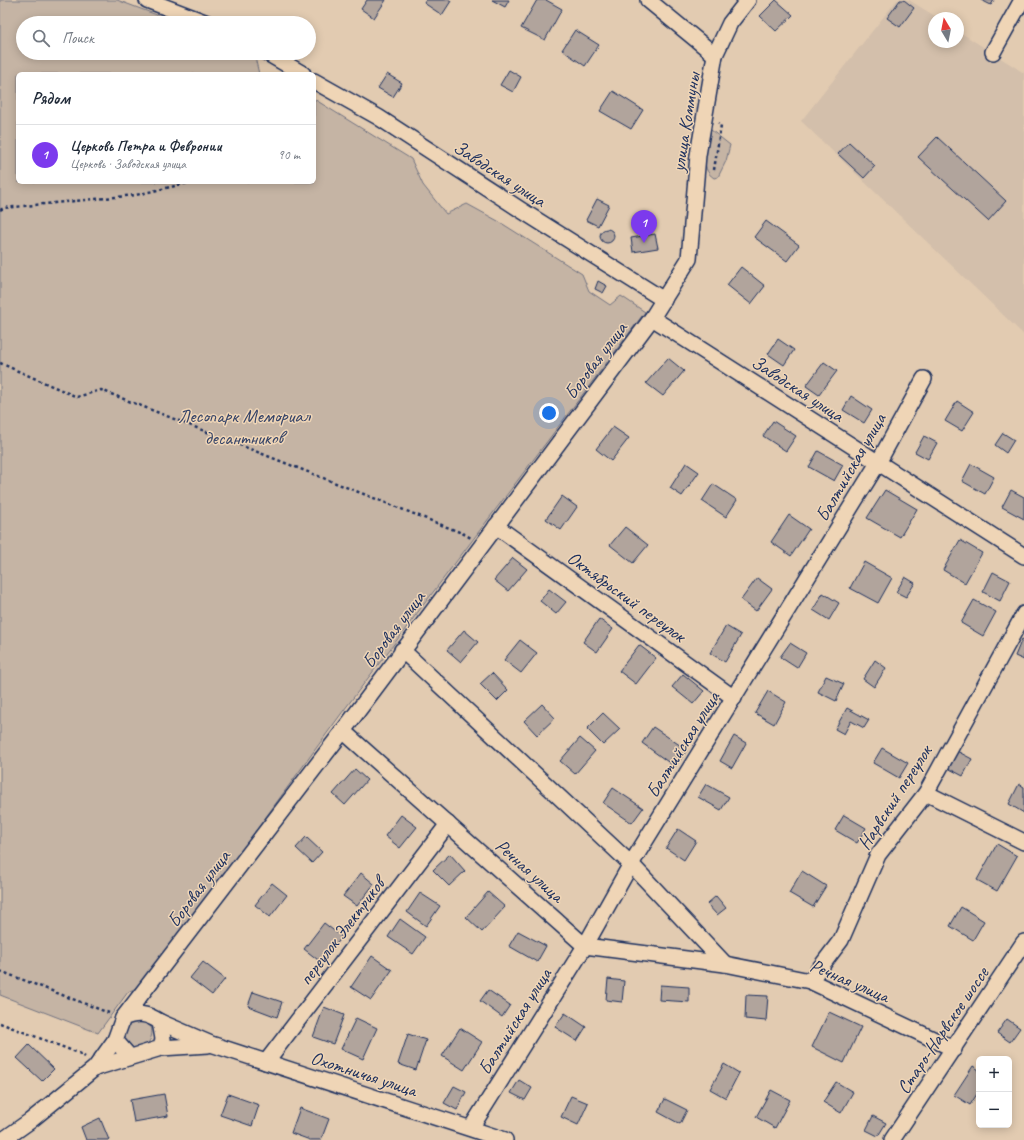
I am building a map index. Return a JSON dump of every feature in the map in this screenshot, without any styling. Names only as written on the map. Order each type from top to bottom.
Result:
[{"type":"street","points":[[147,0],[189,16]]},
{"type":"street","points":[[648,0],[715,55]]},
{"type":"street","name":"улица Коммуны","points":[[689,259],[698,155],[715,55],[730,24],[748,0]]},
{"type":"street","points":[[993,52],[1022,0]]},
{"type":"street","points":[[279,60],[300,72]]},
{"type":"street","name":"Заводская улица","points":[[316,82],[378,117],[521,210],[664,300]]},
{"type":"street","name":"Боровая улица","points":[[123,1018],[343,731],[402,650],[652,318],[689,259]]},
{"type":"street","name":"Заводская улица","points":[[652,318],[1024,556]]},
{"type":"street","name":"Балтийская улица","points":[[471,1128],[585,946],[631,864],[878,463],[924,378]]},
{"type":"street","name":"Октябрьский переулок","points":[[496,526],[734,698]]},
{"type":"street","name":"Нарвский переулок","points":[[810,981],[841,940],[878,854],[926,793],[1024,614]]},
{"type":"street","points":[[402,650],[631,864],[725,964]]},
{"type":"street","name":"Речная улица","points":[[343,731],[585,946],[725,964],[810,981],[954,1049]]},
{"type":"street","points":[[926,793],[1024,842]]},
{"type":"street","name":"переулок Электриков","points":[[266,1062],[448,824]]},
{"type":"street","name":"Старо-Нарвское шоссе","points":[[892,1140],[1024,942]]},
{"type":"street","points":[[95,1068],[129,1056],[161,1048],[163,1039],[155,1019],[139,999]]},
{"type":"street","points":[[3,1140],[30,1121],[95,1068],[115,1040],[123,1018],[140,1013],[155,1019]]},
{"type":"street","name":"Охотничья улица","points":[[155,1019],[211,1044],[505,1140]]},
{"type":"street","points":[[115,1040],[129,1056]]},
{"type":"street","name":"Охотничья улица","points":[[161,1048],[211,1044]]},
{"type":"path","points":[[714,170],[719,136]]},
{"type":"path","points":[[0,210],[4,208],[136,195],[183,184]]},
{"type":"path","points":[[0,364],[77,397],[101,390],[454,530],[482,545]]},
{"type":"path","points":[[0,971],[123,1018]]},
{"type":"path","points":[[0,1024],[81,1054],[95,1068]]},
{"type":"shaded area","points":[[897,0],[909,0],[928,12],[928,48],[964,48],[964,35],[1024,73],[1024,335],[801,121]]},
{"type":"green space","name":"Лесопарк Мемориал десантников","points":[[0,0],[117,0],[159,16],[16,16],[16,60],[256,60],[259,72],[16,72],[16,184],[316,184],[316,100],[411,159],[423,185],[446,214],[467,204],[498,221],[582,274],[589,291],[610,305],[621,296],[645,312],[344,710],[144,984],[128,992],[98,1033],[0,995]]},
{"type":"green space","points":[[711,130],[730,145],[726,161],[718,177],[714,178],[706,169],[705,163],[706,150]]},
{"type":"green space","points":[[141,1020],[151,1027],[152,1032],[150,1040],[140,1049],[131,1049],[122,1043],[126,1024]]},
{"type":"building","points":[[367,0],[386,0],[374,18],[361,9]]},
{"type":"building","points":[[426,0],[451,1],[442,15],[424,3]]},
{"type":"building","points":[[492,0],[509,0],[505,7]]},
{"type":"building","points":[[537,0],[546,0],[562,9],[545,40],[521,28]]},
{"type":"building","points":[[776,0],[793,15],[776,31],[760,16]]},
{"type":"building","points":[[900,0],[904,0],[914,8],[900,27],[887,18]]},
{"type":"building","points":[[981,0],[994,0],[991,5]]},
{"type":"building","points":[[575,30],[599,45],[585,66],[562,50]]},
{"type":"building","points":[[509,70],[521,77],[513,92],[500,85]]},
{"type":"building","points":[[387,74],[402,83],[393,97],[378,88]]},
{"type":"building","points":[[613,91],[643,110],[631,129],[600,111]]},
{"type":"building","points":[[937,137],[1006,201],[988,221],[918,157]]},
{"type":"building","points":[[849,142],[875,166],[864,178],[838,154]]},
{"type":"building","points":[[597,199],[609,205],[598,226],[586,220]]},
{"type":"building","points":[[766,221],[799,245],[787,261],[754,237]]},
{"type":"building","points":[[607,229],[612,231],[614,236],[612,241],[607,243],[602,241],[600,236],[602,231]]},
{"type":"building","points":[[655,234],[658,248],[633,252],[631,238]]},
{"type":"building","points":[[741,267],[765,286],[751,304],[727,285]]},
{"type":"building","points":[[598,281],[607,286],[603,293],[595,289]]},
{"type":"building","points":[[778,339],[794,350],[784,365],[768,354]]},
{"type":"building","points":[[668,358],[684,371],[663,396],[646,383]]},
{"type":"building","points":[[824,362],[837,371],[819,395],[806,386]]},
{"type":"building","points":[[851,396],[872,410],[864,423],[843,410]]},
{"type":"building","points":[[957,401],[974,412],[962,431],[945,421]]},
{"type":"building","points":[[773,421],[796,436],[786,451],[763,436]]},
{"type":"building","points":[[613,427],[629,438],[611,461],[596,449]]},
{"type":"building","points":[[1003,433],[1014,440],[1006,453],[995,445]]},
{"type":"building","points":[[924,436],[937,443],[928,459],[915,452]]},
{"type":"building","points":[[818,451],[843,465],[834,481],[809,467]]},
{"type":"building","points":[[686,463],[699,472],[682,496],[670,488]]},
{"type":"building","points":[[971,464],[994,477],[985,494],[962,481]]},
{"type":"building","points":[[713,484],[737,500],[726,517],[702,501]]},
{"type":"building","points":[[885,490],[917,509],[900,537],[867,518]]},
{"type":"building","points":[[1011,490],[1024,497],[1024,519],[1002,507]]},
{"type":"building","points":[[562,496],[577,507],[561,530],[546,519]]},
{"type":"building","points":[[789,515],[809,529],[791,556],[771,542]]},
{"type":"building","points":[[625,527],[648,545],[633,563],[610,545]]},
{"type":"building","points":[[960,540],[982,553],[965,583],[943,570]]},
{"type":"building","points":[[513,558],[527,569],[508,591],[494,580]]},
{"type":"building","points":[[864,562],[892,578],[878,603],[850,588]]},
{"type":"building","points":[[993,572],[1010,581],[1000,601],[983,592]]},
{"type":"building","points":[[905,577],[915,583],[906,597],[896,592]]},
{"type":"building","points":[[757,578],[772,589],[756,611],[741,600]]},
{"type":"building","points":[[549,589],[566,602],[556,614],[540,601]]},
{"type":"building","points":[[823,593],[839,603],[829,620],[813,610]]},
{"type":"building","points":[[974,600],[996,612],[983,636],[961,623]]},
{"type":"building","points":[[599,619],[613,629],[597,652],[583,642]]},
{"type":"building","points":[[726,626],[741,635],[725,662],[710,653]]},
{"type":"building","points":[[464,630],[478,642],[461,662],[447,650]]},
{"type":"building","points":[[1022,639],[1024,640],[1024,660],[1015,656]]},
{"type":"building","points":[[520,640],[537,653],[521,673],[504,660]]},
{"type":"building","points":[[790,643],[806,653],[797,668],[780,657]]},
{"type":"building","points":[[639,645],[656,658],[636,684],[619,671]]},
{"type":"building","points":[[875,660],[886,668],[874,687],[863,679]]},
{"type":"building","points":[[492,673],[508,690],[497,701],[480,684]]},
{"type":"building","points":[[683,674],[704,691],[693,704],[672,687]]},
{"type":"building","points":[[826,676],[844,684],[836,701],[818,692]]},
{"type":"building","points":[[768,691],[786,702],[774,724],[755,713]]},
{"type":"building","points":[[542,704],[555,718],[537,735],[524,721]]},
{"type":"building","points":[[847,708],[869,720],[864,728],[851,721],[844,734],[835,729]]},
{"type":"building","points":[[603,713],[620,729],[603,745],[587,729]]},
{"type":"building","points":[[653,727],[687,750],[675,767],[642,743]]},
{"type":"building","points":[[734,736],[746,743],[732,768],[720,761]]},
{"type":"building","points":[[580,738],[595,751],[575,774],[560,761]]},
{"type":"building","points":[[882,748],[908,763],[899,778],[873,763]]},
{"type":"building","points":[[955,750],[972,759],[963,776],[946,767]]},
{"type":"building","points":[[355,769],[367,780],[345,805],[333,794]]},
{"type":"building","points":[[706,784],[729,797],[721,810],[698,797]]},
{"type":"building","points":[[1019,784],[1024,787],[1024,813],[1009,804]]},
{"type":"building","points":[[613,788],[643,808],[632,823],[603,803]]},
{"type":"building","points":[[401,815],[417,827],[400,848],[385,836]]},
{"type":"building","points":[[844,815],[866,828],[857,843],[835,830]]},
{"type":"building","points":[[678,829],[696,841],[684,860],[666,848]]},
{"type":"building","points":[[306,837],[322,852],[312,863],[296,848]]},
{"type":"building","points":[[997,844],[1017,856],[997,891],[977,880]]},
{"type":"building","points":[[450,854],[465,871],[449,886],[433,870]]},
{"type":"building","points":[[802,871],[826,886],[813,907],[789,893]]},
{"type":"building","points":[[361,873],[374,884],[357,906],[343,896]]},
{"type":"building","points":[[272,883],[287,895],[270,917],[255,905]]},
{"type":"building","points":[[488,892],[505,907],[482,932],[466,917]]},
{"type":"building","points":[[420,893],[440,906],[426,926],[407,912]]},
{"type":"building","points":[[716,896],[726,908],[717,915],[707,904]]},
{"type":"building","points":[[961,907],[984,921],[973,940],[950,926]]},
{"type":"building","points":[[400,919],[425,937],[413,954],[388,937]]},
{"type":"building","points":[[324,923],[342,937],[322,963],[304,949]]},
{"type":"building","points":[[518,931],[546,946],[537,962],[509,946]]},
{"type":"building","points":[[372,956],[392,970],[371,1000],[351,987]]},
{"type":"building","points":[[203,962],[225,979],[212,995],[190,978]]},
{"type":"building","points":[[608,979],[624,981],[622,1002],[606,1000]]},
{"type":"building","points":[[660,985],[689,987],[689,1002],[659,1000]]},
{"type":"building","points":[[488,990],[510,1005],[502,1017],[480,1001]]},
{"type":"building","points":[[253,992],[282,1002],[277,1017],[248,1006]]},
{"type":"building","points":[[746,995],[768,996],[766,1021],[745,1019]]},
{"type":"building","points":[[324,1007],[344,1015],[333,1044],[313,1037]]},
{"type":"building","points":[[829,1012],[861,1027],[844,1063],[812,1047]]},
{"type":"building","points":[[565,1013],[586,1027],[577,1041],[555,1027]]},
{"type":"building","points":[[356,1018],[377,1028],[363,1059],[341,1049]]},
{"type":"building","points":[[1007,1019],[1020,1028],[1010,1042],[997,1033]]},
{"type":"building","points":[[460,1028],[482,1042],[464,1070],[442,1056]]},
{"type":"building","points":[[408,1034],[426,1040],[416,1070],[398,1064]]},
{"type":"building","points":[[29,1045],[54,1069],[42,1081],[17,1058]]},
{"type":"building","points":[[724,1064],[739,1073],[726,1098],[710,1089]]},
{"type":"building","points":[[973,1066],[976,1068],[976,1096],[970,1105],[954,1095]]},
{"type":"building","points":[[519,1080],[532,1088],[525,1100],[511,1093]]},
{"type":"building","points":[[836,1082],[853,1092],[841,1113],[823,1102]]},
{"type":"building","points":[[454,1086],[466,1092],[457,1110],[444,1103]]},
{"type":"building","points":[[771,1090],[790,1100],[775,1128],[756,1117]]},
{"type":"building","points":[[164,1094],[168,1116],[134,1122],[130,1100]]},
{"type":"building","points":[[228,1094],[259,1105],[252,1126],[220,1115]]},
{"type":"building","points":[[571,1096],[588,1103],[578,1125],[561,1117]]},
{"type":"building","points":[[665,1099],[687,1110],[680,1124],[658,1112]]},
{"type":"building","points":[[300,1108],[329,1119],[321,1140],[310,1140],[291,1133]]},
{"type":"building","points":[[873,1116],[886,1123],[878,1136],[866,1130]]},
{"type":"building","points":[[100,1118],[109,1140],[86,1140],[81,1127]]},
{"type":"place","name":"Церковь Петра и Февронии","points":[[644,243]]}]
